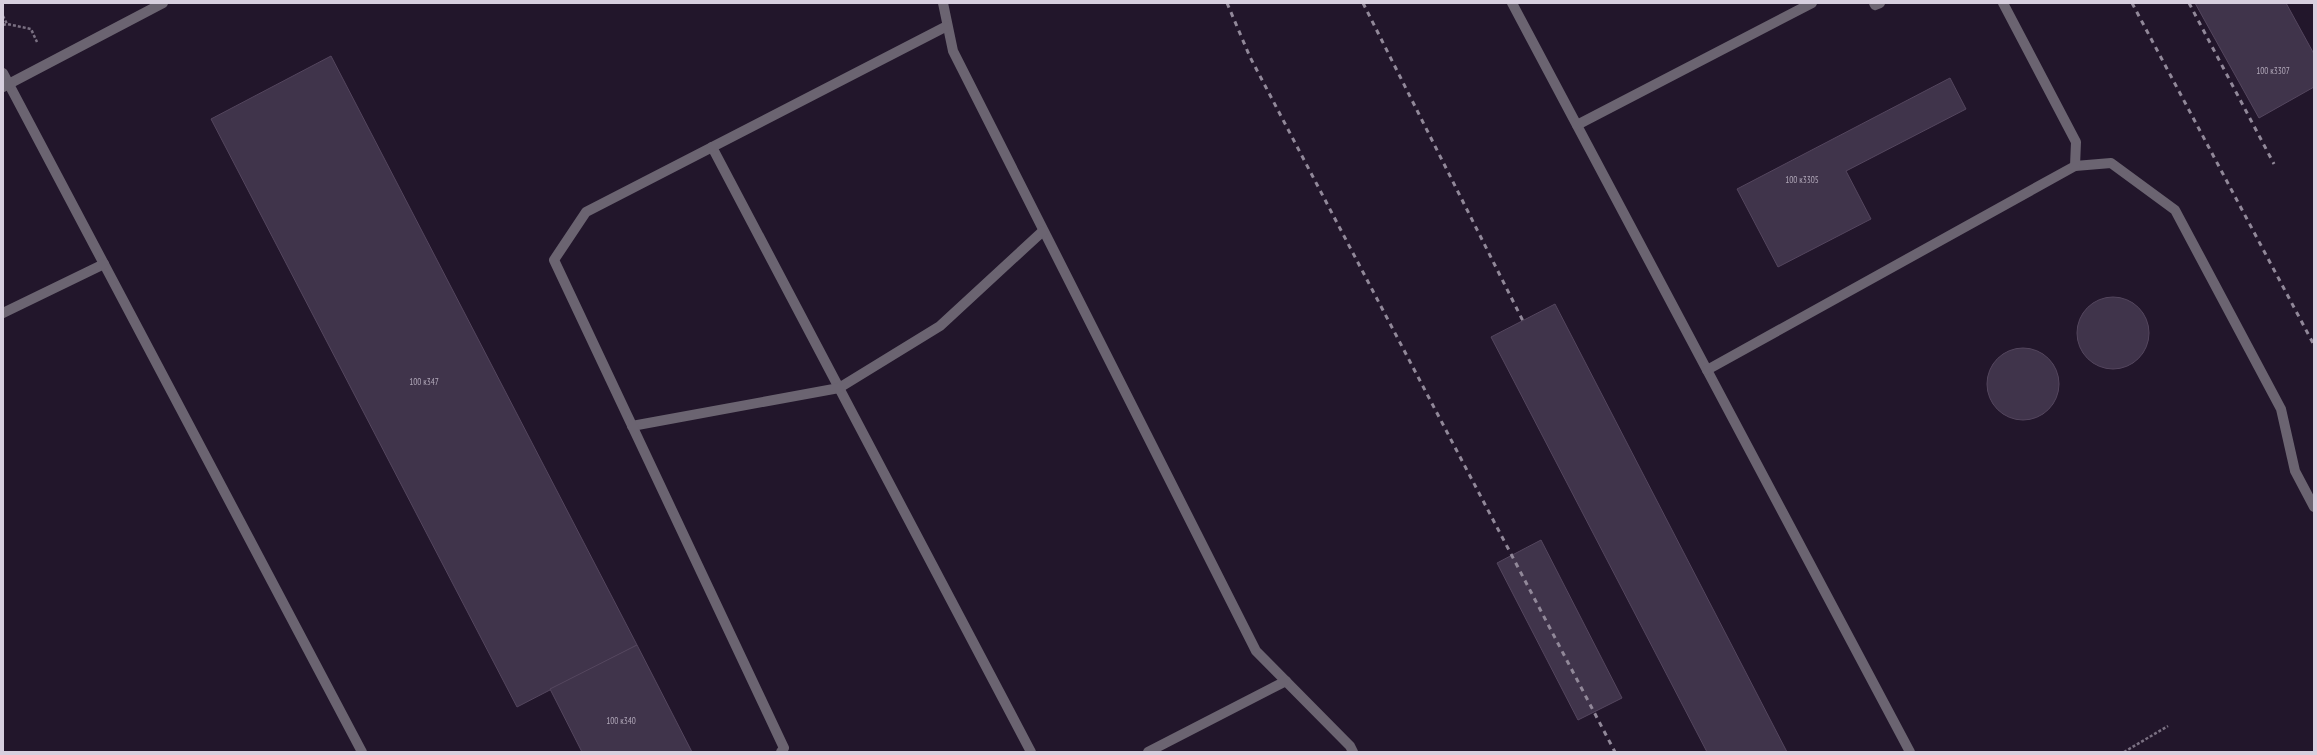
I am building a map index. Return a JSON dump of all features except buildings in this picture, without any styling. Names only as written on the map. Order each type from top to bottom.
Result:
[{"type":"lane","points":[[6,85],[163,3]]},
{"type":"lane","points":[[943,3],[953,51],[1256,651],[1350,746],[1353,752]]},
{"type":"lane","points":[[1512,3],[1910,752]]},
{"type":"lane","points":[[1577,125],[1812,3]]},
{"type":"lane","points":[[1874,3],[1875,5],[1880,3]]},
{"type":"lane","points":[[2003,3],[2076,142],[2075,166]]},
{"type":"lane","points":[[781,752],[784,748],[554,260],[586,212],[947,26]]},
{"type":"lane","points":[[3,73],[6,85],[104,264],[362,752]]},
{"type":"lane","points":[[712,147],[838,388],[1032,752]]},
{"type":"lane","points":[[1707,370],[2075,166],[2111,163],[2175,210],[2281,409],[2295,471],[2314,507]]},
{"type":"lane","points":[[632,426],[838,388],[940,326],[1043,231]]},
{"type":"lane","points":[[3,313],[104,264]]},
{"type":"lane","points":[[1148,752],[1286,681]]},
{"type":"path","points":[[3,16],[7,24]]},
{"type":"path","points":[[3,25],[7,24],[31,29],[48,64]]},
{"type":"path","points":[[2124,752],[2168,726]]},
{"type":"railway","points":[[1227,3],[1250,57],[1615,752]]},
{"type":"railway","points":[[1363,3],[1523,321]]},
{"type":"railway","points":[[2132,3],[2314,345]]},
{"type":"railway","points":[[2189,3],[2274,164]]}]
